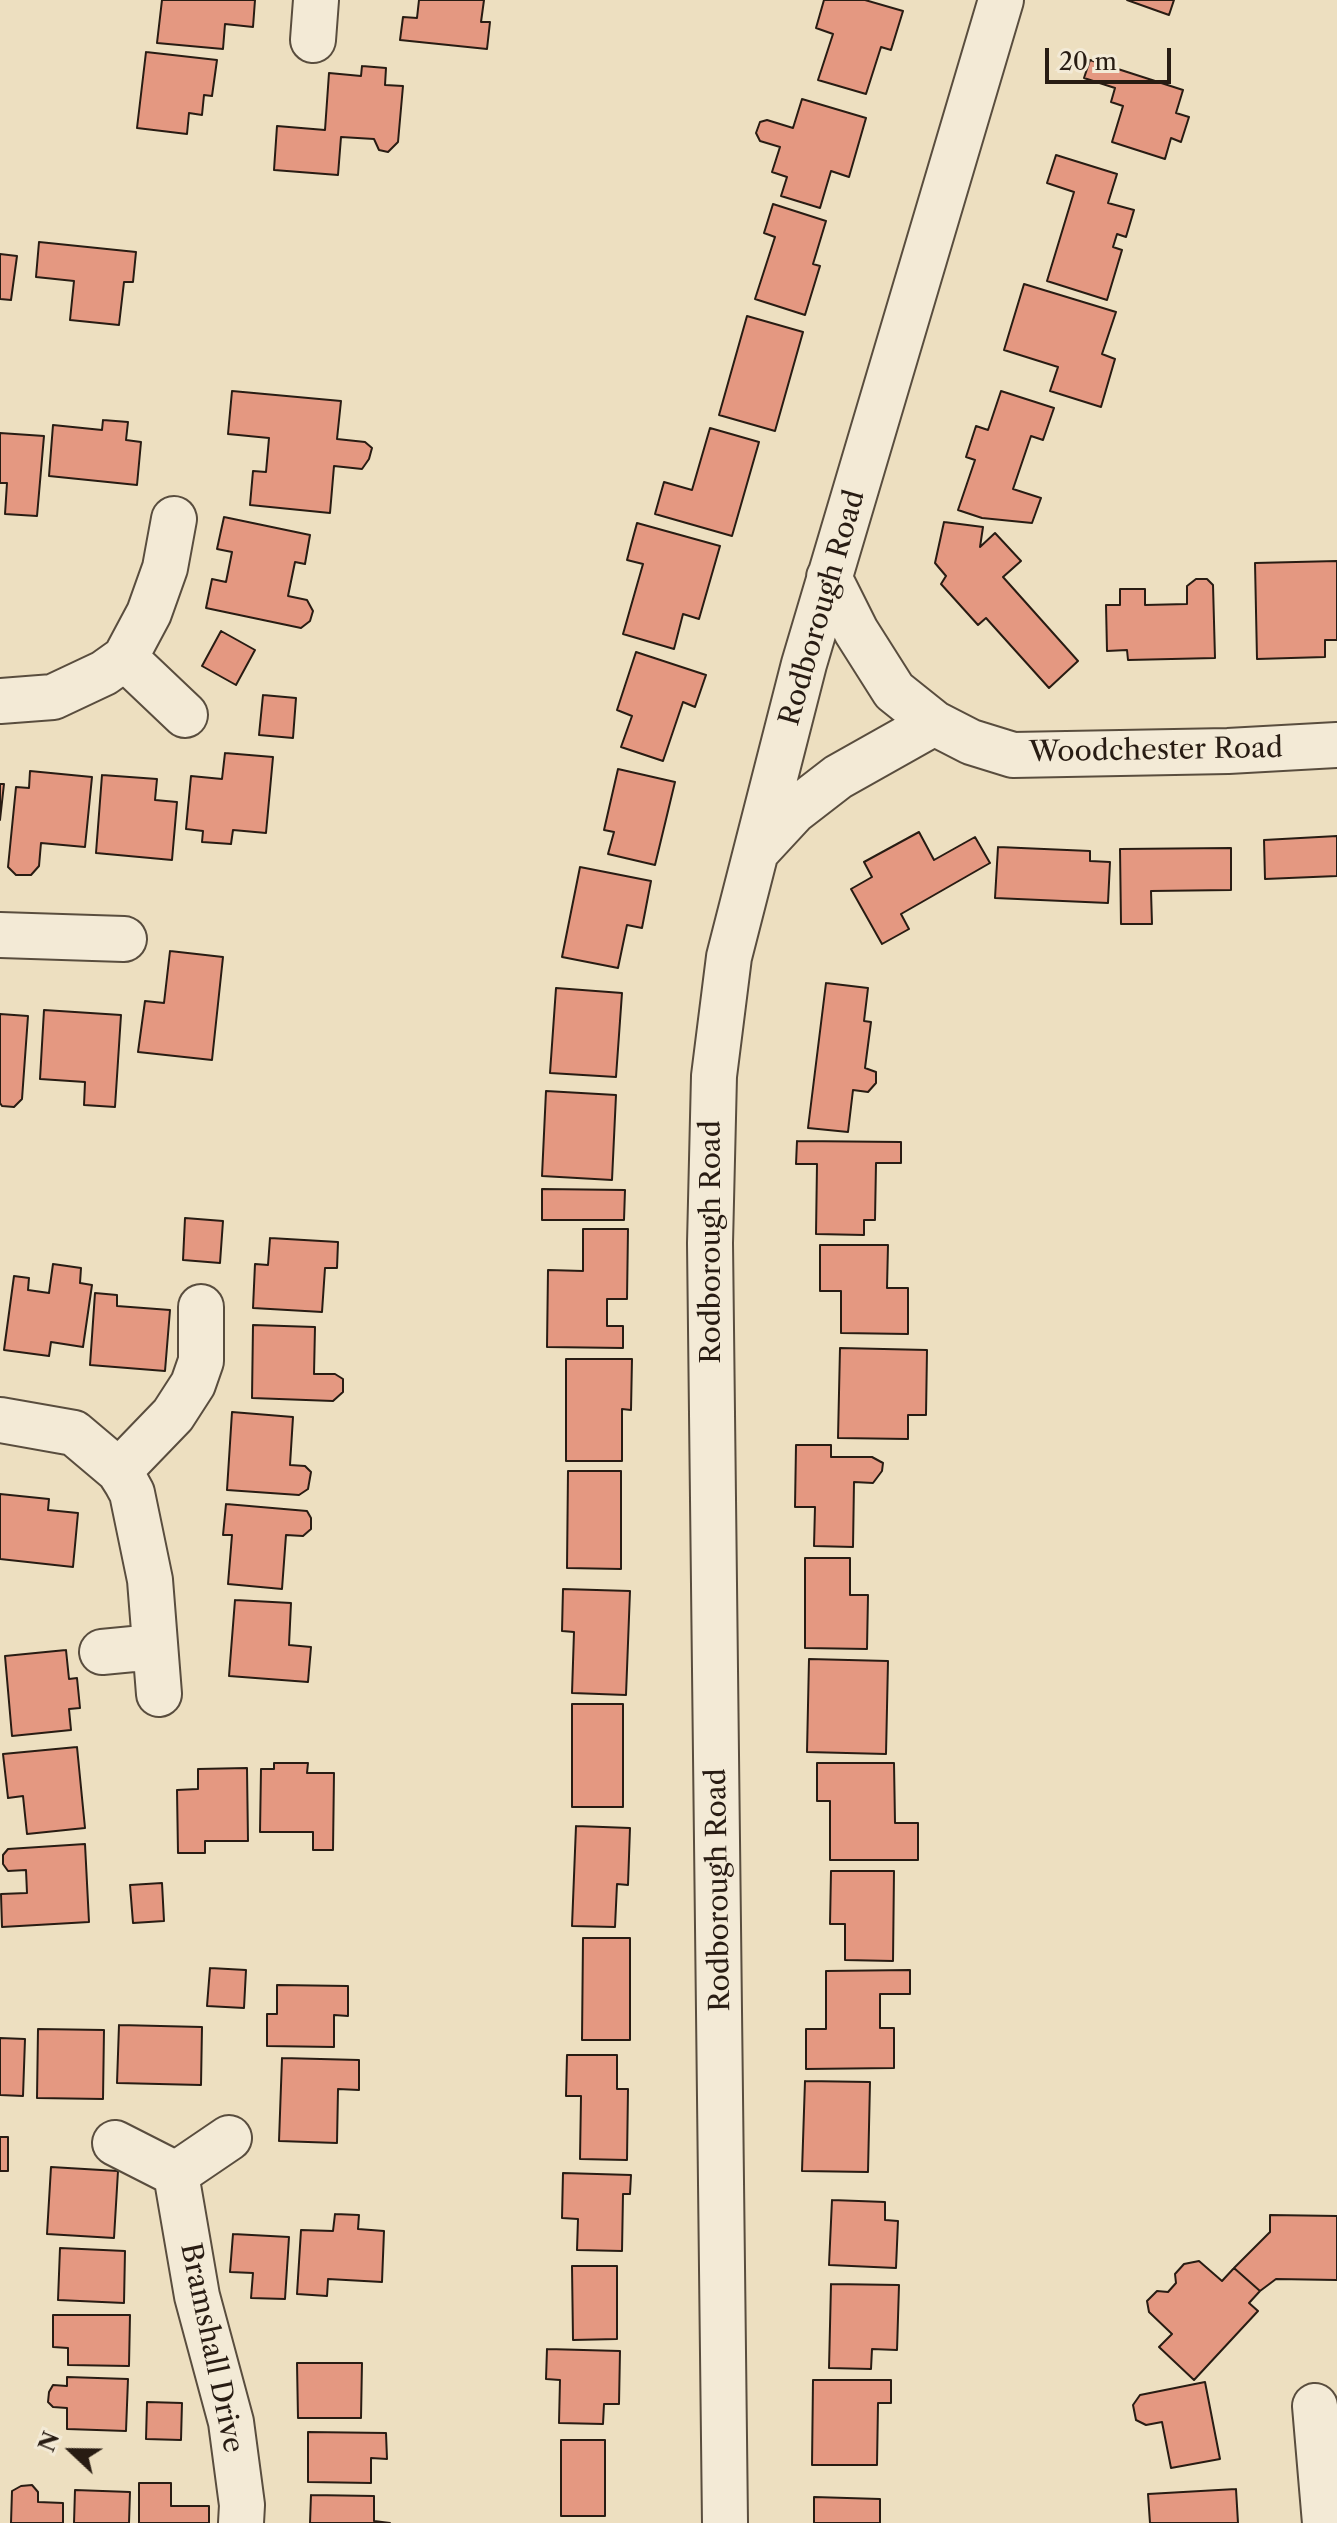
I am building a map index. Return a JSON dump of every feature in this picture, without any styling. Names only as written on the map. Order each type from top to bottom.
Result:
[{"type":"street","name":"Rodborough Road","points":[[725,2523],[710,1243],[714,1076],[729,957],[755,853],[829,577],[868,456],[1001,0]]},
{"type":"street","points":[[0,701],[53,697],[104,673],[125,658],[153,602],[165,568],[174,519]]},
{"type":"street","name":"Woodchester Road","points":[[829,577],[856,631],[894,691],[934,723],[971,742],[1013,755],[1228,751],[1337,745]]},
{"type":"street","points":[[125,658],[185,715]]},
{"type":"street","points":[[755,853],[794,811],[838,777],[934,723]]},
{"type":"street","points":[[0,935],[124,939]]},
{"type":"street","points":[[119,1471],[173,1415],[193,1384],[201,1361],[201,1307]]},
{"type":"street","points":[[0,1420],[74,1433],[119,1471],[132,1493],[150,1580],[159,1694]]},
{"type":"street","points":[[102,1652],[154,1647]]},
{"type":"street","points":[[115,2143],[176,2174],[229,2138]]},
{"type":"street","name":"Bramshall Drive","points":[[176,2174],[197,2296],[231,2422],[242,2505],[241,2523]]},
{"type":"street","points":[[1315,2406],[1325,2523]]},
{"type":"building","points":[[162,0],[255,0],[253,27],[225,24],[223,49],[157,43]]},
{"type":"building","points":[[419,0],[484,0],[481,22],[490,22],[487,49],[400,40],[403,17],[417,18]]},
{"type":"building","points":[[824,0],[865,0],[903,11],[891,50],[881,47],[866,94],[818,80],[833,34],[816,28]]},
{"type":"building","points":[[1127,0],[1174,0],[1169,15]]},
{"type":"building","points":[[146,52],[217,60],[212,96],[204,95],[202,115],[189,113],[187,134],[137,128]]},
{"type":"building","points":[[1090,60],[1183,90],[1176,113],[1189,117],[1181,142],[1171,138],[1165,159],[1112,142],[1123,106],[1111,102],[1115,88],[1084,78]]},
{"type":"building","points":[[362,66],[386,68],[385,85],[403,86],[398,142],[388,152],[379,150],[374,139],[341,137],[338,175],[274,170],[277,126],[325,130],[329,73],[361,76]]},
{"type":"building","points":[[802,99],[866,118],[849,177],[831,171],[820,208],[781,196],[787,177],[772,172],[780,147],[760,141],[756,133],[760,122],[767,120],[793,128]]},
{"type":"building","points":[[1056,155],[1117,174],[1108,203],[1134,210],[1126,237],[1117,234],[1113,247],[1122,250],[1107,300],[1047,281],[1074,192],[1047,183]]},
{"type":"building","points":[[773,204],[826,221],[813,264],[820,266],[805,315],[755,299],[775,237],[764,233]]},
{"type":"building","points":[[39,242],[136,252],[133,282],[124,282],[119,325],[70,320],[74,281],[36,277]]},
{"type":"building","points":[[0,254],[17,256],[11,300],[0,299]]},
{"type":"building","points":[[1024,284],[1116,312],[1102,354],[1115,359],[1101,407],[1050,391],[1058,367],[1004,350]]},
{"type":"building","points":[[747,316],[803,332],[775,431],[719,415]]},
{"type":"building","points":[[232,391],[341,401],[337,439],[365,442],[372,448],[362,469],[334,466],[330,513],[250,505],[253,471],[266,472],[269,438],[228,434]]},
{"type":"building","points":[[1001,391],[1054,408],[1043,440],[1031,436],[1013,489],[1041,498],[1032,523],[982,518],[958,510],[975,460],[966,457],[976,426],[988,430]]},
{"type":"building","points":[[103,420],[128,422],[126,440],[141,442],[137,485],[49,476],[53,425],[102,430]]},
{"type":"building","points":[[710,428],[759,442],[732,536],[655,514],[664,482],[692,490]]},
{"type":"building","points":[[0,433],[44,436],[37,516],[5,514],[7,483],[0,483]]},
{"type":"building","points":[[224,517],[310,535],[305,564],[295,562],[288,596],[307,600],[313,611],[310,621],[301,628],[206,608],[212,579],[226,582],[232,552],[217,549]]},
{"type":"building","points":[[944,522],[983,527],[980,547],[995,533],[1021,561],[1003,577],[1078,661],[1049,688],[986,618],[978,625],[941,584],[946,576],[935,563]]},
{"type":"building","points":[[637,523],[720,546],[699,619],[683,614],[674,649],[623,634],[643,564],[627,560]]},
{"type":"building","points":[[1337,561],[1337,640],[1325,640],[1325,657],[1257,659],[1255,563]]},
{"type":"building","points":[[1196,579],[1207,579],[1213,585],[1215,658],[1128,660],[1127,650],[1107,651],[1106,605],[1120,605],[1120,589],[1145,589],[1145,605],[1187,604],[1187,586]]},
{"type":"building","points":[[221,631],[255,650],[236,685],[202,666]]},
{"type":"building","points":[[636,652],[706,675],[695,707],[683,702],[663,761],[621,747],[632,716],[617,710]]},
{"type":"building","points":[[263,695],[296,698],[293,738],[259,735]]},
{"type":"building","points":[[225,753],[273,757],[266,833],[233,830],[231,844],[202,842],[203,831],[186,829],[191,776],[222,779]]},
{"type":"building","points":[[618,769],[675,782],[655,865],[608,854],[614,832],[604,830]]},
{"type":"building","points":[[30,771],[92,777],[85,847],[41,843],[39,866],[31,875],[16,875],[8,867],[16,787],[29,788]]},
{"type":"building","points":[[102,775],[157,779],[155,800],[177,802],[172,860],[96,853]]},
{"type":"building","points":[[0,784],[4,784],[0,820]]},
{"type":"building","points":[[919,832],[934,860],[975,837],[990,863],[901,914],[909,929],[882,944],[851,889],[872,877],[864,862]]},
{"type":"building","points":[[1337,836],[1337,876],[1265,879],[1264,840]]},
{"type":"building","points":[[998,847],[1090,851],[1090,861],[1110,862],[1108,903],[995,898]]},
{"type":"building","points":[[1231,848],[1231,890],[1151,891],[1152,924],[1121,924],[1120,849]]},
{"type":"building","points":[[580,867],[651,881],[642,928],[627,925],[618,968],[562,957]]},
{"type":"building","points":[[170,951],[223,957],[212,1060],[138,1052],[145,1001],[164,1003]]},
{"type":"building","points":[[826,983],[868,988],[864,1021],[871,1022],[865,1068],[876,1072],[876,1083],[868,1092],[853,1090],[848,1132],[808,1128]]},
{"type":"building","points":[[556,988],[622,993],[616,1077],[550,1073]]},
{"type":"building","points":[[44,1010],[121,1015],[115,1107],[84,1105],[85,1082],[40,1079]]},
{"type":"building","points":[[0,1014],[28,1016],[22,1099],[14,1107],[0,1103]]},
{"type":"building","points":[[546,1091],[616,1095],[612,1180],[542,1176]]},
{"type":"building","points":[[797,1141],[901,1142],[901,1163],[876,1163],[875,1220],[864,1220],[864,1235],[816,1234],[817,1164],[796,1164]]},
{"type":"building","points":[[542,1189],[625,1190],[624,1220],[542,1220]]},
{"type":"building","points":[[185,1218],[223,1221],[220,1263],[183,1260]]},
{"type":"building","points":[[583,1229],[628,1229],[627,1299],[607,1299],[607,1326],[623,1326],[623,1348],[547,1347],[548,1270],[583,1271]]},
{"type":"building","points":[[270,1238],[338,1242],[337,1268],[325,1268],[322,1312],[253,1308],[255,1264],[268,1265]]},
{"type":"building","points":[[820,1245],[888,1245],[887,1288],[908,1288],[908,1334],[841,1333],[841,1291],[820,1291]]},
{"type":"building","points":[[53,1264],[81,1268],[80,1283],[92,1285],[83,1347],[51,1342],[49,1356],[4,1350],[14,1276],[29,1278],[28,1290],[49,1293]]},
{"type":"building","points":[[95,1293],[117,1295],[117,1306],[170,1310],[165,1371],[90,1365]]},
{"type":"building","points":[[253,1325],[315,1327],[314,1374],[335,1374],[343,1379],[343,1392],[333,1401],[252,1398]]},
{"type":"building","points":[[840,1348],[927,1350],[926,1415],[908,1415],[908,1439],[838,1438]]},
{"type":"building","points":[[566,1359],[632,1359],[631,1410],[622,1409],[622,1461],[566,1461]]},
{"type":"building","points":[[232,1412],[293,1417],[290,1465],[305,1466],[311,1472],[308,1489],[299,1495],[227,1490]]},
{"type":"building","points":[[796,1445],[831,1445],[831,1457],[872,1457],[883,1463],[882,1471],[873,1483],[854,1482],[853,1547],[814,1546],[815,1507],[795,1507]]},
{"type":"building","points":[[568,1471],[621,1471],[621,1569],[567,1568]]},
{"type":"building","points":[[0,1494],[49,1499],[48,1510],[78,1513],[73,1567],[0,1559]]},
{"type":"building","points":[[226,1504],[307,1511],[311,1529],[303,1536],[286,1535],[282,1589],[228,1584],[232,1535],[223,1535]]},
{"type":"building","points":[[805,1558],[850,1558],[850,1595],[868,1595],[867,1649],[805,1648]]},
{"type":"building","points":[[563,1589],[630,1591],[626,1695],[572,1693],[574,1632],[562,1631]]},
{"type":"building","points":[[235,1600],[291,1603],[289,1645],[311,1647],[308,1682],[229,1676]]},
{"type":"building","points":[[66,1650],[69,1679],[77,1678],[80,1708],[69,1709],[71,1730],[12,1736],[5,1656]]},
{"type":"building","points":[[809,1659],[888,1661],[886,1754],[807,1752]]},
{"type":"building","points":[[572,1704],[623,1704],[623,1807],[572,1807]]},
{"type":"building","points":[[77,1747],[85,1828],[27,1834],[23,1796],[8,1798],[3,1754]]},
{"type":"building","points":[[274,1763],[308,1763],[307,1773],[334,1773],[333,1850],[313,1850],[313,1832],[260,1832],[261,1769],[274,1769]]},
{"type":"building","points":[[817,1763],[894,1763],[895,1823],[918,1823],[918,1860],[830,1860],[830,1801],[817,1801]]},
{"type":"building","points":[[247,1768],[248,1841],[205,1841],[205,1853],[178,1853],[177,1790],[198,1789],[198,1769]]},
{"type":"building","points":[[576,1826],[630,1828],[628,1885],[617,1884],[615,1927],[572,1926]]},
{"type":"building","points":[[85,1844],[89,1922],[2,1927],[1,1894],[27,1893],[26,1870],[8,1871],[3,1864],[3,1855],[8,1849]]},
{"type":"building","points":[[831,1871],[894,1871],[893,1961],[845,1960],[845,1924],[830,1924]]},
{"type":"building","points":[[162,1883],[164,1921],[133,1923],[130,1885]]},
{"type":"building","points":[[583,1938],[630,1938],[630,2040],[582,2040]]},
{"type":"building","points":[[210,1968],[246,1970],[244,2008],[207,2006]]},
{"type":"building","points":[[910,1970],[910,1994],[880,1994],[880,2028],[894,2028],[894,2068],[806,2069],[806,2029],[826,2029],[826,1971]]},
{"type":"building","points":[[277,1985],[348,1986],[348,2016],[334,2015],[334,2047],[267,2046],[267,2014],[277,2014]]},
{"type":"building","points":[[119,2025],[202,2027],[201,2085],[117,2083]]},
{"type":"building","points":[[38,2029],[104,2030],[103,2099],[37,2098]]},
{"type":"building","points":[[0,2038],[25,2039],[23,2096],[0,2095]]},
{"type":"building","points":[[567,2055],[617,2055],[617,2089],[628,2089],[627,2160],[580,2159],[581,2096],[566,2096]]},
{"type":"building","points":[[282,2058],[359,2060],[359,2090],[338,2089],[337,2143],[279,2141]]},
{"type":"building","points":[[805,2081],[870,2082],[868,2172],[802,2171]]},
{"type":"building","points":[[0,2137],[8,2137],[8,2171],[0,2171]]},
{"type":"building","points":[[51,2167],[118,2171],[114,2238],[47,2234]]},
{"type":"building","points":[[563,2173],[631,2175],[630,2194],[623,2194],[622,2251],[577,2250],[578,2219],[562,2218]]},
{"type":"building","points":[[832,2200],[885,2202],[885,2220],[898,2221],[896,2268],[829,2265]]},
{"type":"building","points":[[335,2214],[359,2215],[358,2229],[384,2231],[382,2282],[328,2279],[327,2296],[297,2294],[301,2230],[333,2231]]},
{"type":"building","points":[[1270,2215],[1337,2216],[1337,2280],[1276,2279],[1260,2291],[1234,2268],[1270,2232]]},
{"type":"building","points":[[233,2234],[289,2237],[285,2299],[251,2298],[253,2273],[230,2272]]},
{"type":"building","points":[[60,2248],[125,2251],[124,2303],[58,2300]]},
{"type":"building","points":[[1199,2261],[1222,2281],[1234,2268],[1260,2291],[1249,2303],[1258,2311],[1194,2380],[1159,2347],[1172,2334],[1149,2312],[1147,2301],[1157,2291],[1168,2292],[1176,2283],[1175,2274],[1184,2264]]},
{"type":"building","points":[[572,2266],[617,2266],[617,2339],[573,2340]]},
{"type":"building","points":[[831,2284],[899,2285],[897,2350],[872,2349],[871,2369],[829,2368]]},
{"type":"building","points":[[53,2315],[130,2315],[129,2366],[68,2365],[68,2348],[53,2347]]},
{"type":"building","points":[[547,2349],[620,2351],[619,2404],[604,2404],[603,2424],[559,2423],[560,2380],[546,2379]]},
{"type":"building","points":[[297,2363],[362,2363],[361,2418],[298,2418]]},
{"type":"building","points":[[67,2377],[128,2379],[126,2431],[67,2429],[67,2408],[53,2407],[48,2402],[53,2385],[67,2386]]},
{"type":"building","points":[[813,2380],[891,2380],[891,2403],[878,2403],[877,2465],[812,2465]]},
{"type":"building","points":[[1205,2382],[1220,2459],[1171,2468],[1162,2422],[1146,2425],[1136,2420],[1133,2405],[1140,2395]]},
{"type":"building","points":[[147,2402],[182,2403],[181,2440],[146,2439]]},
{"type":"building","points":[[308,2432],[386,2433],[387,2459],[371,2458],[371,2483],[308,2482]]},
{"type":"building","points":[[561,2440],[605,2440],[605,2516],[561,2516]]},
{"type":"building","points":[[139,2483],[171,2483],[171,2506],[209,2506],[209,2523],[139,2523]]},
{"type":"building","points":[[32,2485],[38,2492],[38,2502],[63,2503],[63,2523],[11,2523],[12,2491]]},
{"type":"building","points":[[1236,2489],[1238,2523],[1150,2523],[1148,2494]]},
{"type":"building","points":[[75,2490],[130,2492],[129,2523],[74,2523]]},
{"type":"building","points":[[311,2495],[374,2496],[374,2521],[390,2523],[310,2523]]},
{"type":"building","points":[[814,2497],[880,2499],[880,2523],[814,2523]]}]
